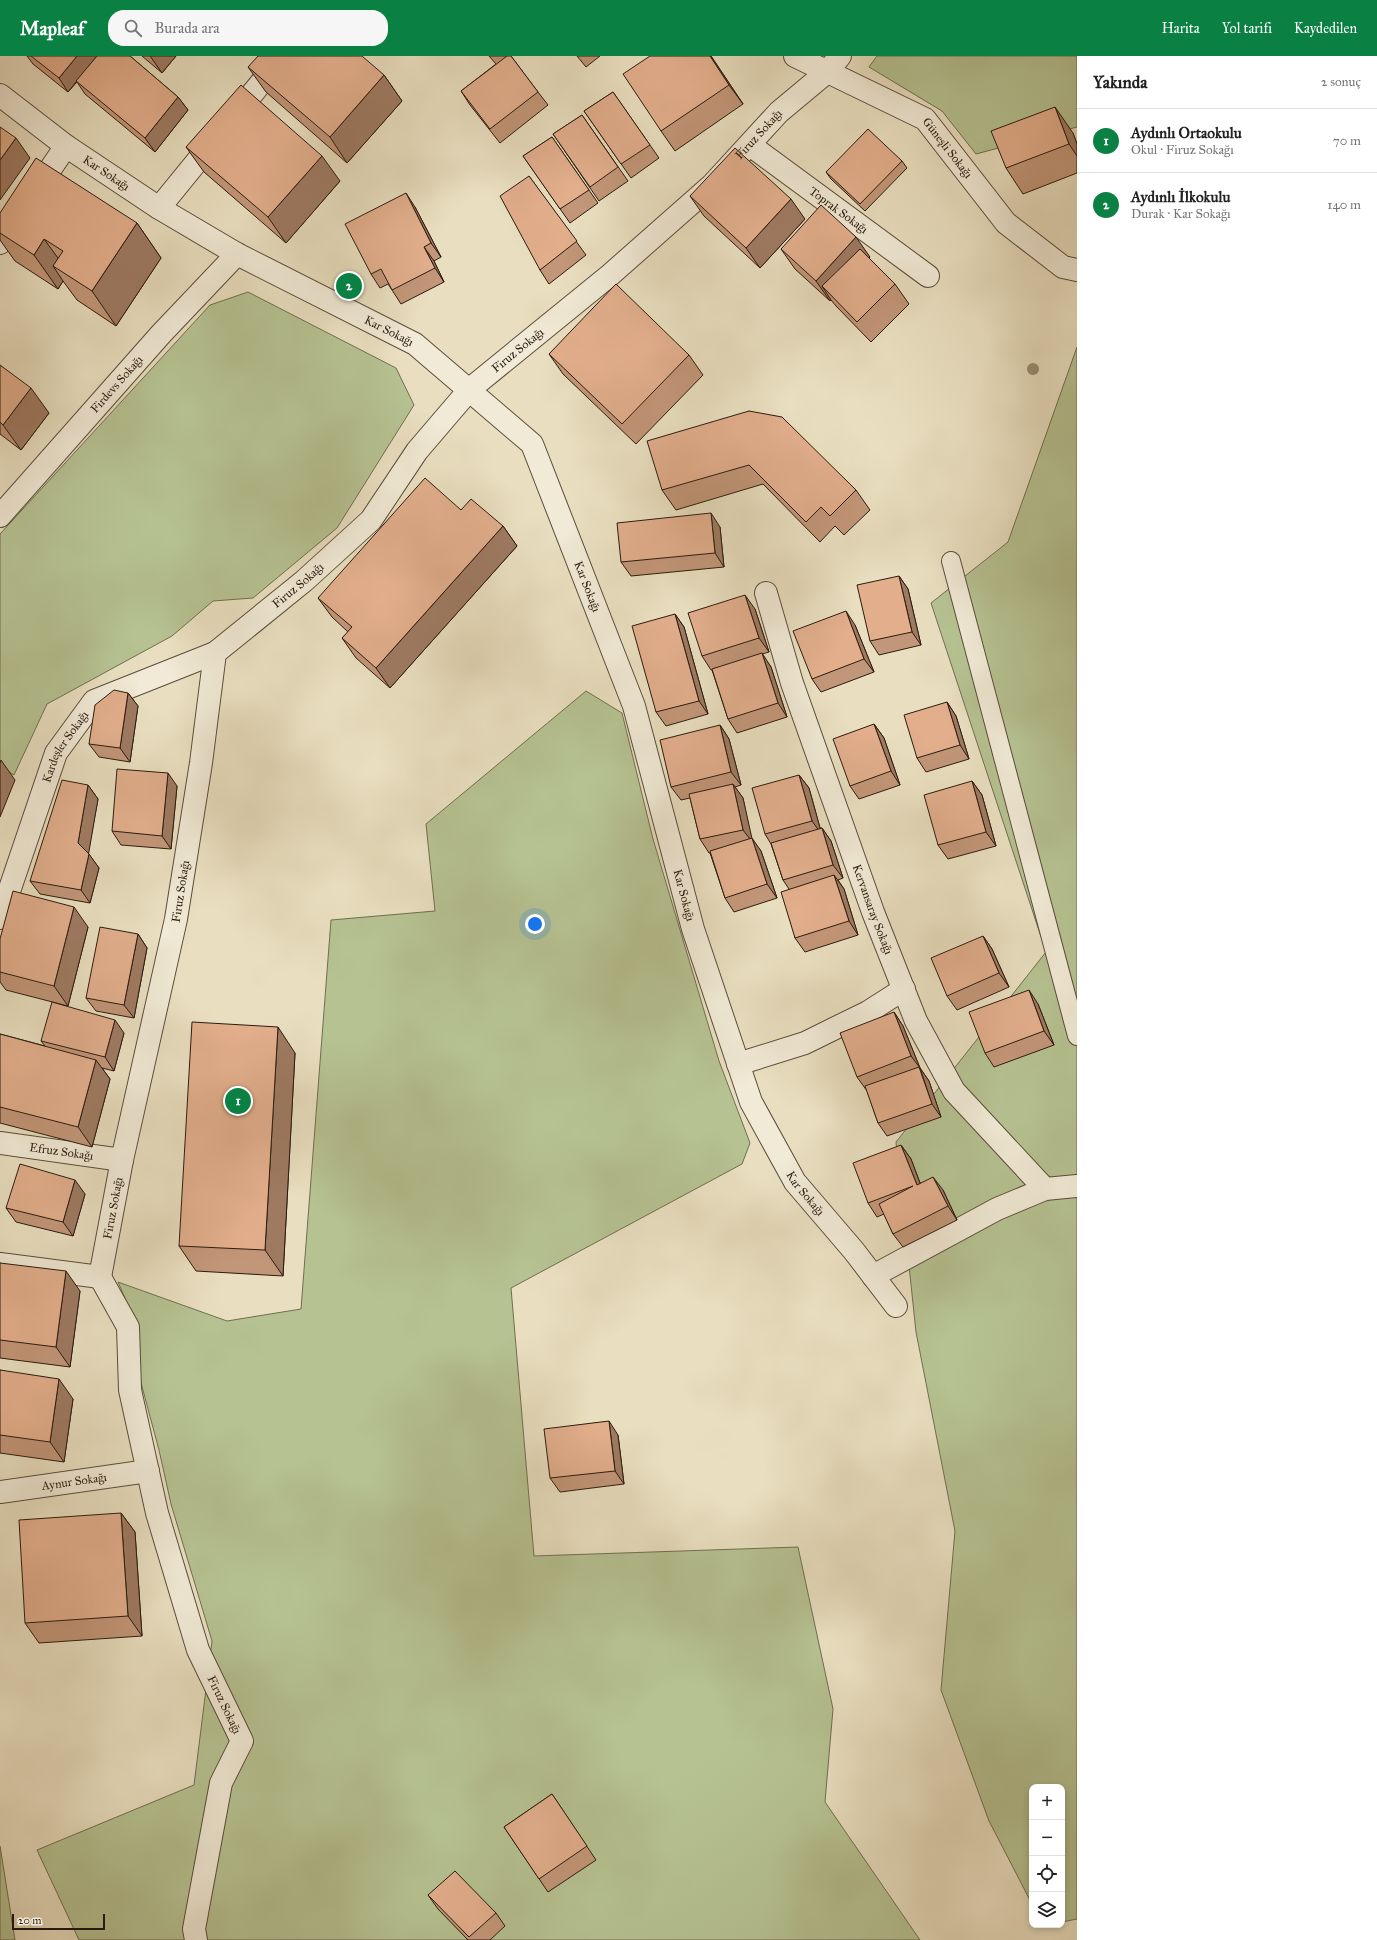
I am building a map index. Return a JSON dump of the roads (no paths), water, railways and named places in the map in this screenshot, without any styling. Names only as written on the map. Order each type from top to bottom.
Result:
[{"type":"street","name":"Güneşli Sokağı","points":[[795,56],[833,64],[925,119],[1006,223],[1063,267],[1077,270]]},
{"type":"street","points":[[159,208],[277,58]]},
{"type":"street","name":"Firuz Sokağı","points":[[100,1277],[122,1160],[176,919],[201,763],[215,653],[304,581],[371,520],[417,451],[470,389],[610,274],[712,185],[750,146],[779,112],[833,64]]},
{"type":"street","name":"Kar Sokağı","points":[[0,95],[66,146],[159,208],[237,254],[415,344],[470,389],[532,444],[634,706],[693,929],[751,1102],[795,1182],[854,1251],[896,1306]]},
{"type":"street","points":[[0,243],[66,146]]},
{"type":"street","name":"Toprak Sokağı","points":[[750,146],[928,276]]},
{"type":"street","name":"Firdevs Sokağı","points":[[0,516],[161,334],[237,254]]},
{"type":"street","name":"Kervansaray Sokağı","points":[[766,594],[792,682],[873,912],[916,1021],[954,1091],[1045,1189]]},
{"type":"street","name":"Kardeşler Sokağı","points":[[0,918],[56,753],[94,701],[215,653]]},
{"type":"street","points":[[738,1064],[805,1043],[868,1012],[904,989]]},
{"type":"street","name":"Efruz Sokağı","points":[[0,1143],[122,1160]]},
{"type":"street","points":[[873,1276],[997,1209],[1045,1189],[1077,1186]]},
{"type":"street","points":[[0,1264],[100,1277],[128,1327],[130,1390],[148,1471]]},
{"type":"street","name":"Firuz Sokağı","points":[[148,1471],[157,1513],[198,1650],[242,1741],[221,1783],[194,1929],[196,1940]]},
{"type":"street","name":"Aynur Sokağı","points":[[0,1492],[148,1471]]},
{"type":"lane","points":[[950,561],[1077,1036]]},
{"type":"place","name":"Aydınlı İlkokulu","points":[[349,286]]},
{"type":"place","name":"Aydınlı Ortaokulu","points":[[238,1101]]}]
